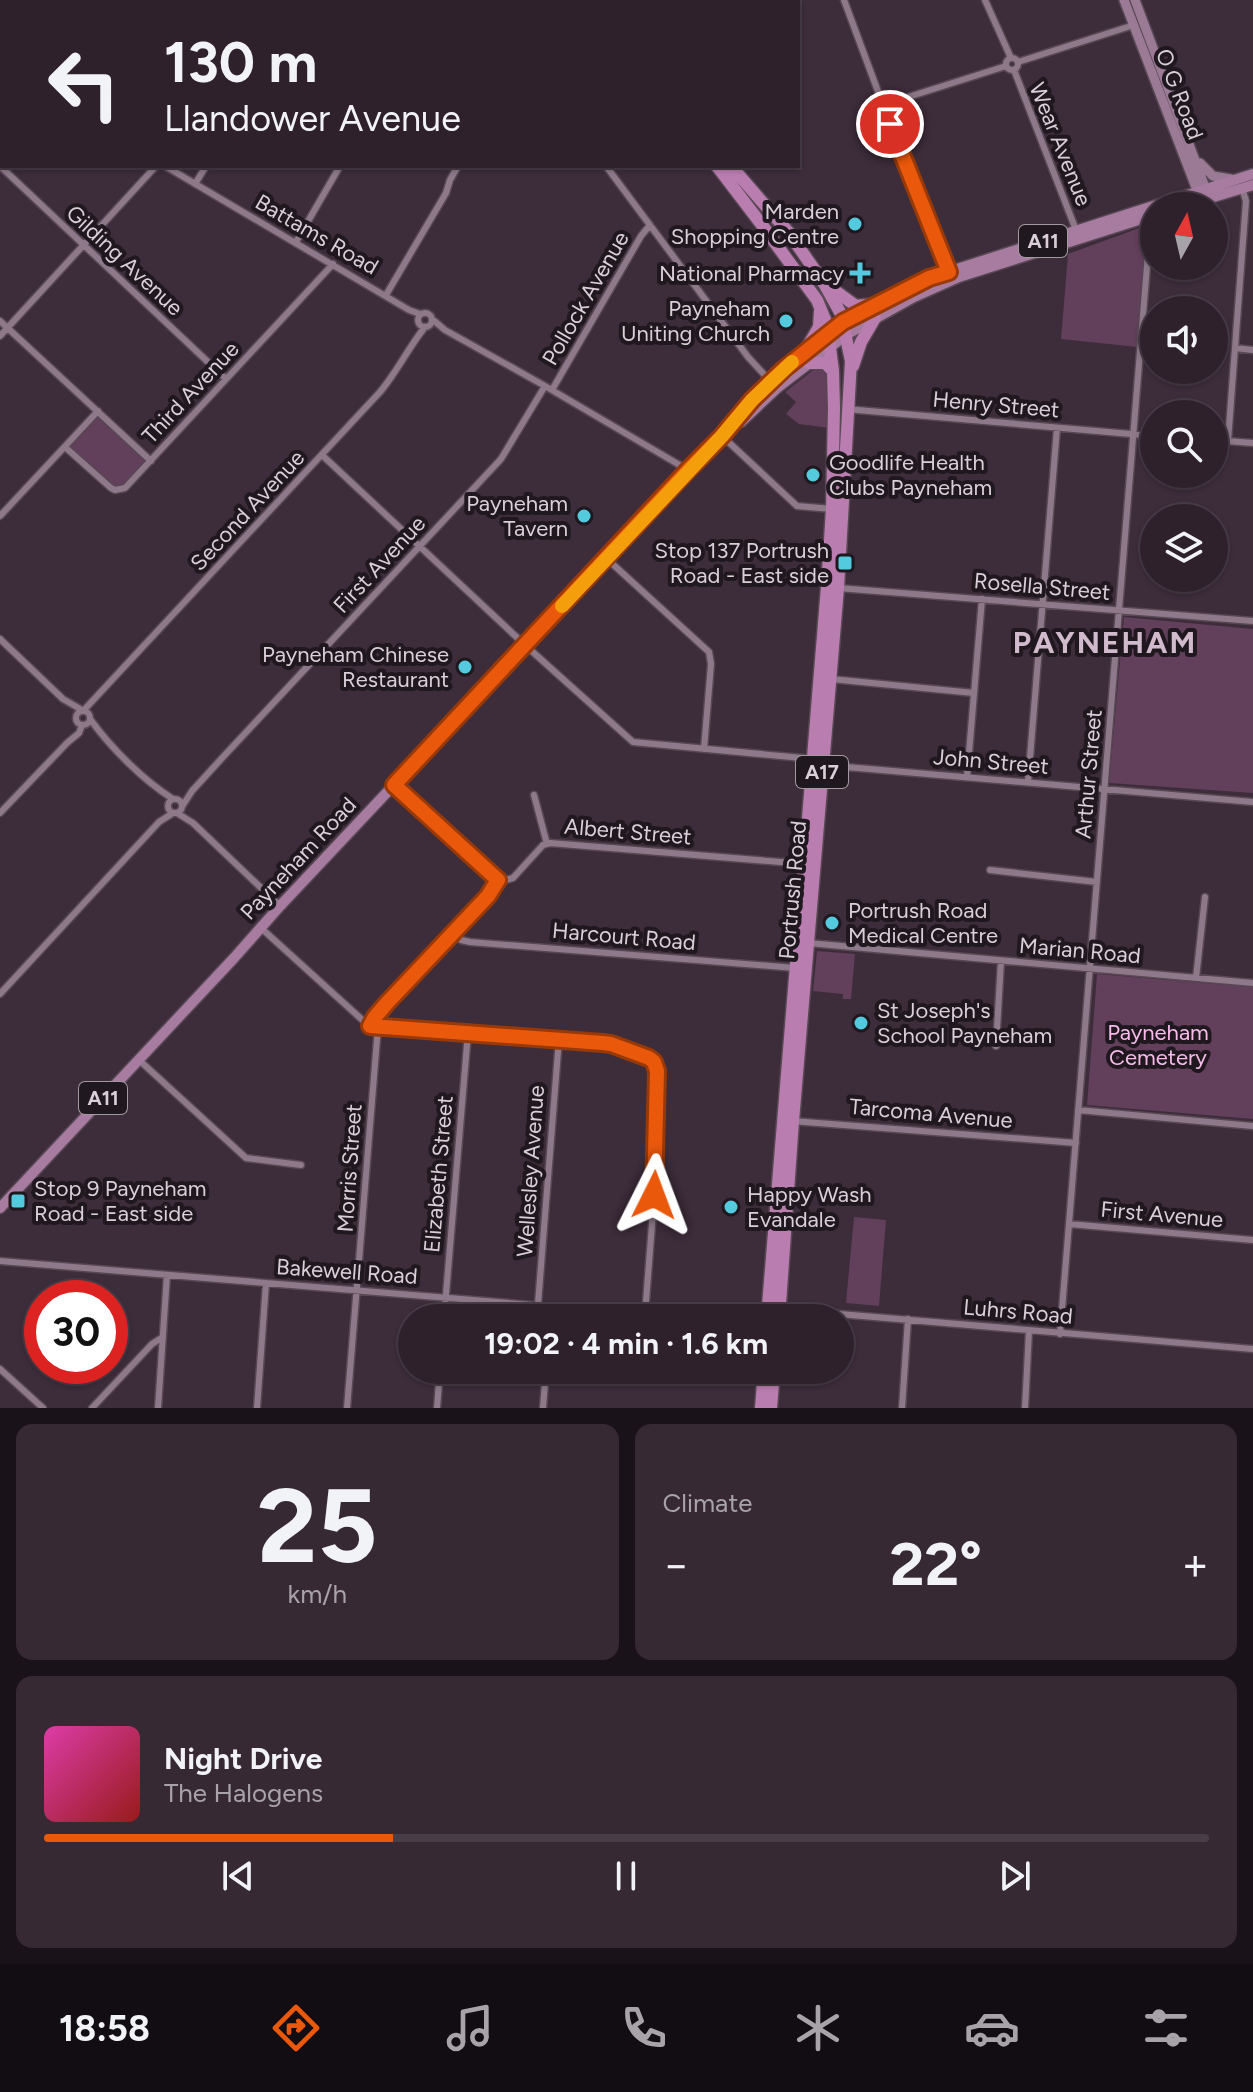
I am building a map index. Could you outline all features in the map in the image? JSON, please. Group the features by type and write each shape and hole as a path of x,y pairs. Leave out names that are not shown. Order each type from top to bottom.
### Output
{"highway":[{"name":"A17","path":"722,168 820,307 827,324 830,347"},
{"name":"A17","path":"723,168 789,233 837,304 843,322"},
{"path":"819,276 853,304 875,311 851,371"},
{"path":"820,307 819,327 806,357 825,363 833,371"},
{"name":"Portrush Road","path":"773,1304 769,1287 808,943 810,864 851,371 843,322"},
{"name":"Portrush Road","path":"830,347 834,408 833,587"},
{"name":"Portrush Road","path":"776,1304 795,968 810,864"},
{"path":"761,1408 763,1384"},
{"path":"771,1408 773,1384"}],"main road":[{"name":"O G Road","path":"1124,0 1139,23 1195,157 1203,192"},
{"name":"O G Road","path":"1135,0 1139,23 1203,192"},
{"path":"1195,157 1213,176 1244,184"},
{"name":"Payneham Road","path":"1215,192 1244,184 1253,174"},
{"name":"Payneham Road","path":"0,1208 771,382 806,357 830,347 875,311 929,278 1140,212"},
{"name":"Payneham Road","path":"724,434 741,422 828,333 843,322 959,277 1140,220"}],"street":[{"path":"844,0 915,191 949,272"},
{"path":"883,105 1017,67 985,0"},
{"path":"1014,60 1139,23"},
{"name":"Wear Avenue","path":"1010,68 1076,230"},
{"name":"Gilding Avenue","path":"2,168 226,379"},
{"path":"0,336 154,168"},
{"name":"Battams Road","path":"168,168 386,295 422,322"},
{"path":"195,184 205,168"},
{"path":"296,242 339,168"},
{"path":"386,295 446,193 457,168"},
{"path":"607,168 748,357 771,382"},
{"path":"1244,184 1246,201 1228,441 1253,443"},
{"name":"Pollock Avenue","path":"552,390 650,225"},
{"path":"1242,257 1253,257"},
{"name":"Third Avenue","path":"65,447 115,490 125,488 333,264"},
{"name":"Arthur Street","path":"1060,1334 1146,280"},
{"path":"445,330 429,314 422,322 445,330 688,470"},
{"name":"Second Avenue","path":"86,713 395,375 422,322 431,324 432,319"},
{"path":"0,321 151,461"},
{"path":"1235,348 1253,350"},
{"name":"First Avenue","path":"0,994 505,455 545,386"},
{"name":"Henry Street","path":"834,408 1140,435"},
{"path":"0,516 98,411"},
{"path":"1028,782 1057,428"},
{"path":"724,434 797,506 832,509"},
{"name":"John Street","path":"322,455 633,742 967,777 1253,802"},
{"path":"606,558 709,652 712,660 704,749"},
{"name":"Rosella Street","path":"833,587 1253,621"},
{"path":"967,777 982,599"},
{"path":"0,639 63,699 79,722 102,736"},
{"path":"824,679 974,693"},
{"path":"63,699 86,713 102,736 280,906"},
{"path":"79,722 87,724 86,713"},
{"path":"0,813 67,743 86,713"},
{"path":"374,1026 375,1017 488,896 498,880 394,785"},
{"path":"534,795 547,844"},
{"name":"Albert Street","path":"498,880 513,878 547,844 810,864"},
{"path":"990,870 1097,882"},
{"path":"1196,978 1205,897"},
{"path":"261,928 364,1023 611,1044 649,1058 656,1066 656,1173 646,1304"},
{"name":"Harcourt Road","path":"454,933 461,940 470,942 795,968"},
{"name":"Marian Road","path":"808,943 1253,983"},
{"path":"996,1046 1001,961"},
{"name":"Morris Street","path":"347,1408 374,1026"},
{"name":"Elizabeth Street","path":"445,1304 468,1033"},
{"name":"Wellesley Avenue","path":"538,1304 559,1039"},
{"path":"139,1060 246,1158 301,1165"},
{"path":"1078,1110 1253,1126"},
{"name":"Tarcoma Avenue","path":"788,1120 1076,1143"},
{"name":"First Avenue","path":"1069,1224 1253,1240"},
{"name":"Bakewell Road","path":"0,1261 538,1304"},
{"path":"158,1408 167,1275"},
{"path":"257,1408 266,1283"},
{"name":"Luhrs Road","path":"854,1318 908,1319 1253,1349"},
{"path":"902,1408 908,1319"},
{"path":"1025,1408 1029,1331"},
{"path":"92,1408 152,1344 163,1337"},
{"path":"0,1369 43,1408"},
{"path":"437,1408 439,1384"},
{"path":"543,1408 545,1384"},
{"path":"100,1408 101,1399"}],"green space":[{"path":"1140,228 1142,280 1137,347 1061,339 1068,254"},
{"path":"817,367 829,372 829,428 799,424 786,414 796,402 785,392"},
{"path":"98,411 151,461 132,482 115,490 65,447"},
{"path":"1124,617 1253,629 1253,793 1109,783"},
{"path":"817,951 855,954 851,999 843,999 843,994 813,991"},
{"name":"Payneham Cemetery","path":"1097,974 1253,987 1253,1119 1087,1105"},
{"path":"854,1217 886,1220 879,1306 846,1303"}],"slow traffic":[{"path":"562,606 726,432 752,400 792,362"}],"place":[{"name":"Marden Shopping Centre","path":"855,224"},
{"name":"National Pharmacy","path":"860,273"},
{"name":"Payneham Uniting Church","path":"786,321"},
{"name":"Goodlife Health Clubs Payneham","path":"813,475"},
{"name":"Payneham Tavern","path":"584,516"},
{"name":"Stop 137 Portrush Road - East side","path":"845,563"},
{"name":"Payneham Chinese Restaurant","path":"465,667"},
{"name":"Portrush Road Medical Centre","path":"832,923"},
{"name":"St Joseph's School Payneham","path":"861,1023"},
{"name":"Stop 9 Payneham Road - East side","path":"18,1201"},
{"name":"Happy Wash Evandale","path":"731,1207"}],"district":[{"name":"PAYNEHAM","path":"1105,643"}],"route":[{"path":"654,1195 657,1071 649,1058 603,1043 370,1026 387,1003 488,896 498,880 394,785 784,369 849,318 929,278 949,272 890,124"}]}
